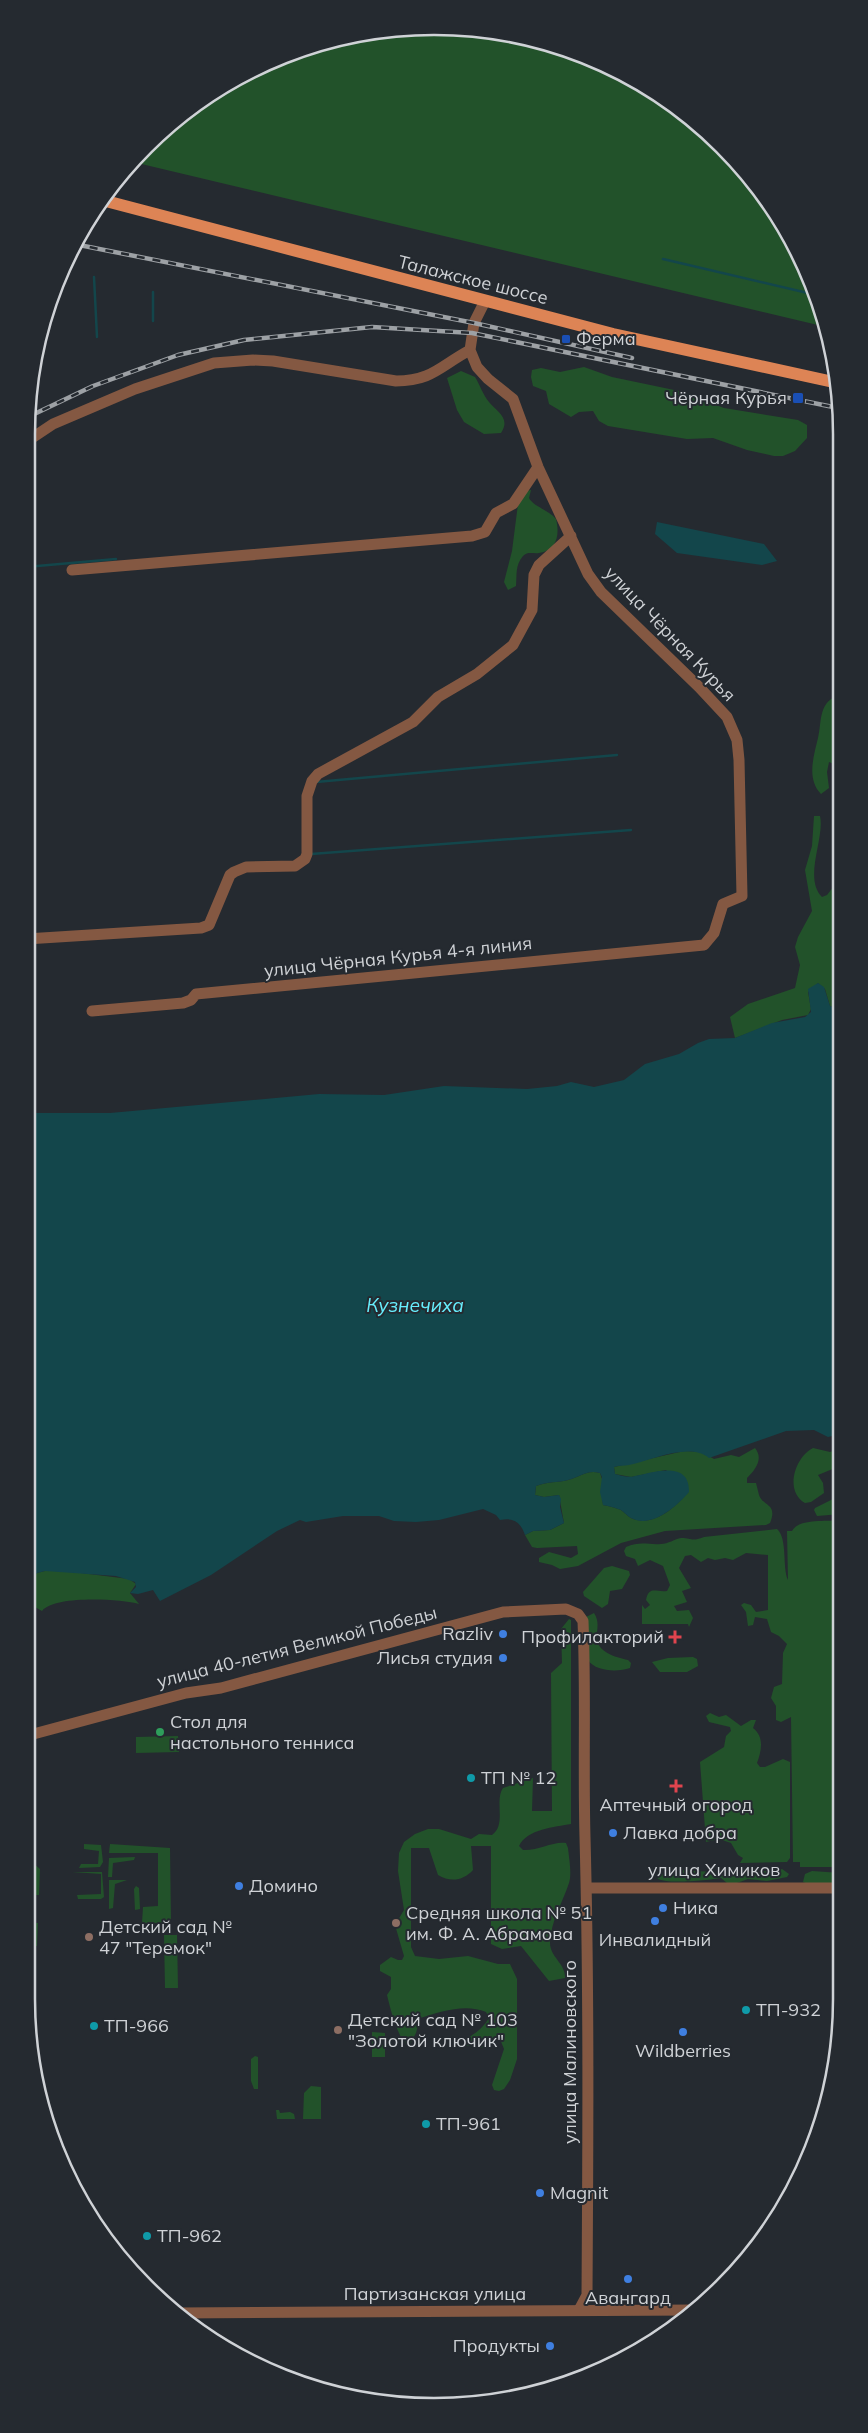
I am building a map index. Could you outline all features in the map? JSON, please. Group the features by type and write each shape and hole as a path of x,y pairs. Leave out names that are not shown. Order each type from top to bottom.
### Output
{"main road":[{"name":"Талажское шоссе","path":"109,202 613,334 830,381"}],"street":[{"path":"35,938 201,928 209,925 214,917 230,875 234,872 246,867 295,866 307,854 307,796 312,780 318,774 413,722 438,697 477,674 513,645 532,610 534,575 539,565 571,536 538,467 513,399 488,379 477,367 470,350 474,323 485,301"},
{"path":"35,436 53,424 136,389 214,363 253,360 273,361 396,381 414,381 428,377 451,360 470,350"},
{"path":"72,570 472,536 485,532 496,513 513,504 538,467"},
{"name":"улица Чёрная Курья","path":"571,536 588,574 601,592 699,686 727,717 737,740 742,820 742,896 723,904 709,940"},
{"name":"улица Чёрная Курья 4-я линия","path":"92,1011 183,1003 191,1000 196,994 704,945 709,940"},
{"name":"улица 40-летия Великой Победы","path":"35,1734 186,1693 221,1688 504,1612 566,1610 578,1614"},
{"name":"улица Малиновского","path":"578,1614 583,1621 586,1676 587,1888 587,2295 579,2310"},
{"name":"улица Химиков","path":"587,1888 833,1888"},
{"name":"Партизанская улица","path":"187,2313 684,2310"}],"green space":[{"path":"408,36 460,36 512,43 562,56 610,76 656,102 697,134 734,171 766,212 803,281 817,325 141,164 171,134 212,102 258,76 306,56 356,43"},
{"path":"584,367 612,377 679,391 724,408 798,420 807,425 807,438 795,451 783,456 774,456 747,450 713,438 687,439 608,426 599,421 593,411 579,412 571,417 549,404 546,391 533,386 532,370 541,368 560,372"},
{"path":"461,371 475,377 487,399 504,419 504,428 501,433 484,434 464,422 457,410 447,378"},
{"path":"531,490 529,498 531,501 556,519 558,531 556,541 550,549 539,553 527,554 520,559 516,586 508,590 504,582 512,551 518,504 526,491"},
{"path":"833,698 833,764 829,762 827,772 829,788 821,794 816,788 812,767 823,709"},
{"path":"833,806 833,848 832,809"},
{"path":"814,816 820,816 821,825 814,879 822,897 827,895 833,887 833,1007 830,1006 825,989 818,983 808,992 811,1009 808,1015 782,1020 735,1038 730,1017 748,1004 795,988 800,965 795,947 798,937 812,911 805,870 812,846"},
{"path":"755,1448 758,1452 759,1460 747,1478 747,1483 756,1483 761,1499 771,1509 772,1517 770,1523 766,1525 665,1531 621,1543 578,1566 560,1569 539,1562 539,1558 549,1552 571,1558 578,1554 577,1546 532,1547 525,1535 533,1531 550,1530 564,1523 559,1495 544,1497 535,1495 536,1486 568,1480 587,1473 600,1473 603,1482 601,1487 603,1505 620,1510 631,1518 648,1520 663,1514 677,1504 688,1492 666,1470 631,1477 615,1474 614,1467 684,1451 702,1452 714,1459 731,1455 739,1457"},
{"path":"813,1448 830,1452 833,1451 833,1469 818,1475 823,1483 824,1493 811,1502 805,1503 795,1491 794,1474 801,1459"},
{"path":"833,1499 833,1515 817,1516 815,1508"},
{"path":"833,1520 833,1867 800,1867 800,1862 793,1862 791,1717 781,1722 776,1720 776,1706 771,1698 774,1687 782,1684 783,1653 787,1644 779,1636 771,1632 767,1619 755,1617 753,1625 748,1626 746,1612 741,1605 744,1603 751,1605 756,1612 768,1610 768,1555 746,1553 733,1560 708,1558 701,1562 691,1555 685,1556 679,1568 691,1588 682,1591 687,1602 674,1606 677,1611 689,1610 693,1618 689,1627 688,1624 642,1624 642,1605 645,1609 650,1605 646,1600 647,1595 651,1591 667,1591 670,1585 663,1566 650,1560 638,1566 635,1559 626,1556 624,1551 626,1547 636,1544 664,1544 681,1538 694,1540 704,1537 777,1529 783,1539 785,1568 788,1580 787,1531 792,1531 801,1524"},
{"path":"612,1566 629,1571 630,1575 622,1589 610,1591 608,1604 602,1608 584,1596 583,1592 604,1568"},
{"path":"65,1571 129,1579 136,1584 130,1593 139,1604 103,1600 73,1600 60,1602 42,1611 35,1607 35,1575 37,1573"},
{"path":"594,1613 597,1622 598,1644 611,1655 628,1660 631,1663 630,1668 620,1670 602,1669 596,1667 588,1660 586,1617"},
{"path":"569,1619 571,1620 571,1824 535,1832 523,1840 519,1846 523,1850 529,1850 556,1843 566,1843 568,1848 570,1879 555,1919 550,1943 552,1952 565,1973 565,1978 549,1981 521,1946 502,1949 491,1944 491,1846 471,1846 473,1870 466,1876 452,1880 438,1875 429,1848 411,1848 411,1947 415,1956 439,1959 468,1956 498,1964 510,1964 517,1979 517,2059 510,2080 504,2089 499,2091 494,2090 492,2085 504,2049 500,2039 481,2048 464,2045 466,2039 487,2022 489,2018 486,2012 478,2009 461,2008 420,2018 416,2033 409,2046 401,2038 388,2000 387,1995 391,1989 391,1977 380,1971 380,1965 391,1957 402,1960 404,1956 395,1925 404,1910 398,1871 399,1853 404,1842 415,1834 428,1829 439,1829 471,1839 479,1834 492,1835 499,1825 500,1799 503,1788 533,1778 532,1811 552,1811 551,1673 562,1663 561,1629"},
{"path":"693,1657 697,1659 698,1666 687,1672 660,1672 652,1662 668,1658"},
{"path":"710,1713 719,1717 726,1715 741,1726 751,1720 756,1720 753,1728 761,1740 761,1749 757,1763 760,1767 765,1767 783,1759 790,1762 790,1858 787,1862 740,1863 743,1858 738,1855 731,1843 719,1839 706,1842 700,1762 724,1747 726,1736 731,1731 730,1727 709,1722 706,1716"},
{"path":"178,1736 179,1752 136,1753 136,1737"},
{"path":"84,1844 101,1845 103,1862 100,1867 79,1868 81,1864 98,1864 99,1851 84,1849"},
{"path":"110,1844 170,1848 171,1923 142,1923 143,1907 158,1906 158,1853 109,1853"},
{"path":"135,1857 134,1860 113,1863 112,1877 108,1877 109,1858"},
{"path":"35,1865 40,1869 39,1895 35,1895"},
{"path":"743,1869 756,1872 782,1869 789,1874 787,1877 767,1881 748,1879 737,1883 727,1883 721,1878 677,1882 657,1878 662,1874 676,1870 711,1872"},
{"path":"812,1871 833,1872 833,1884 808,1884 803,1882 805,1874"},
{"path":"72,1872 102,1872 104,1897 101,1899 78,1899 77,1895 101,1894 101,1874"},
{"path":"109,1880 127,1880 115,1884 113,1908 109,1909"},
{"path":"136,1886 139,1888 140,1909 135,1910 134,1889"},
{"path":"35,1923 38,1923 37,1946 35,1946"},
{"path":"164,1935 177,1935 178,1988 165,1988"},
{"path":"372,2032 385,2033 385,2057 372,2057"},
{"path":"255,2056 258,2057 258,2089 254,2089 251,2081 251,2059"},
{"path":"311,2086 321,2087 321,2119 303,2119 304,2093"},
{"path":"276,2110 279,2110 280,2113 290,2112 294,2114 295,2119 277,2119"}],"water":[{"path":"657,522 764,544 777,561 762,565 677,553 655,534"},
{"name":"Кузнечиха","path":"818,983 824,987 830,1006 833,1007 833,1436 828,1437 814,1430 786,1431 709,1458 692,1452 681,1452 614,1467 615,1474 628,1477 670,1470 684,1475 688,1482 689,1492 671,1509 647,1521 639,1521 620,1510 603,1505 600,1492 602,1477 600,1473 591,1472 568,1480 536,1486 535,1495 544,1497 559,1495 564,1523 550,1530 533,1531 525,1535 519,1524 513,1520 500,1520 496,1515 483,1509 439,1520 416,1522 394,1521 379,1516 343,1516 306,1522 300,1520 277,1531 211,1575 160,1601 153,1590 138,1594 130,1593 136,1587 135,1582 116,1576 45,1571 35,1575 35,1113 110,1113 319,1094 384,1095 444,1086 527,1089 557,1086 571,1082 594,1087 624,1080 645,1064 679,1054 709,1039 735,1038 772,1023 805,1017 811,1012 808,989"}],"waterway":[{"path":"663,259 807,293"},
{"path":"94,277 97,337"},
{"path":"153,292 153,321"},
{"path":"35,566 116,559"},
{"path":"316,782 617,755"},
{"path":"311,854 631,830"}],"railway":[{"path":"82,246 474,323 632,358"},
{"path":"36,413 93,386 178,355 244,340 372,327 472,333 832,407"}],"place":[{"name":"Ферма","path":"566,339"},
{"name":"Чёрная Курья","path":"798,398"},
{"name":"Razliv","path":"503,1634"},
{"name":"Профилакторий","path":"675,1637"},
{"name":"Лисья студия","path":"503,1658"},
{"name":"Стол для настольного тенниса","path":"160,1732"},
{"name":"ТП № 12","path":"471,1778"},
{"name":"Аптечный огород","path":"676,1786"},
{"name":"Лавка добра","path":"613,1833"},
{"name":"Домино","path":"239,1886"},
{"name":"Ника","path":"663,1908"},
{"name":"Инвалидный","path":"655,1921"},
{"name":"Средняя школа № 51 им. Ф. А. Абрамова","path":"396,1923"},
{"name":"Детский сад № 47 \"Теремок\"","path":"89,1937"},
{"name":"ТП-932","path":"746,2010"},
{"name":"ТП-966","path":"94,2026"},
{"name":"Детский сад № 103 \"Золотой ключик\"","path":"338,2030"},
{"name":"Wildberries","path":"683,2032"},
{"name":"ТП-961","path":"426,2124"},
{"name":"Magnit","path":"540,2193"},
{"name":"ТП-962","path":"147,2236"},
{"name":"Авангард","path":"628,2279"},
{"name":"Продукты","path":"550,2346"}]}
